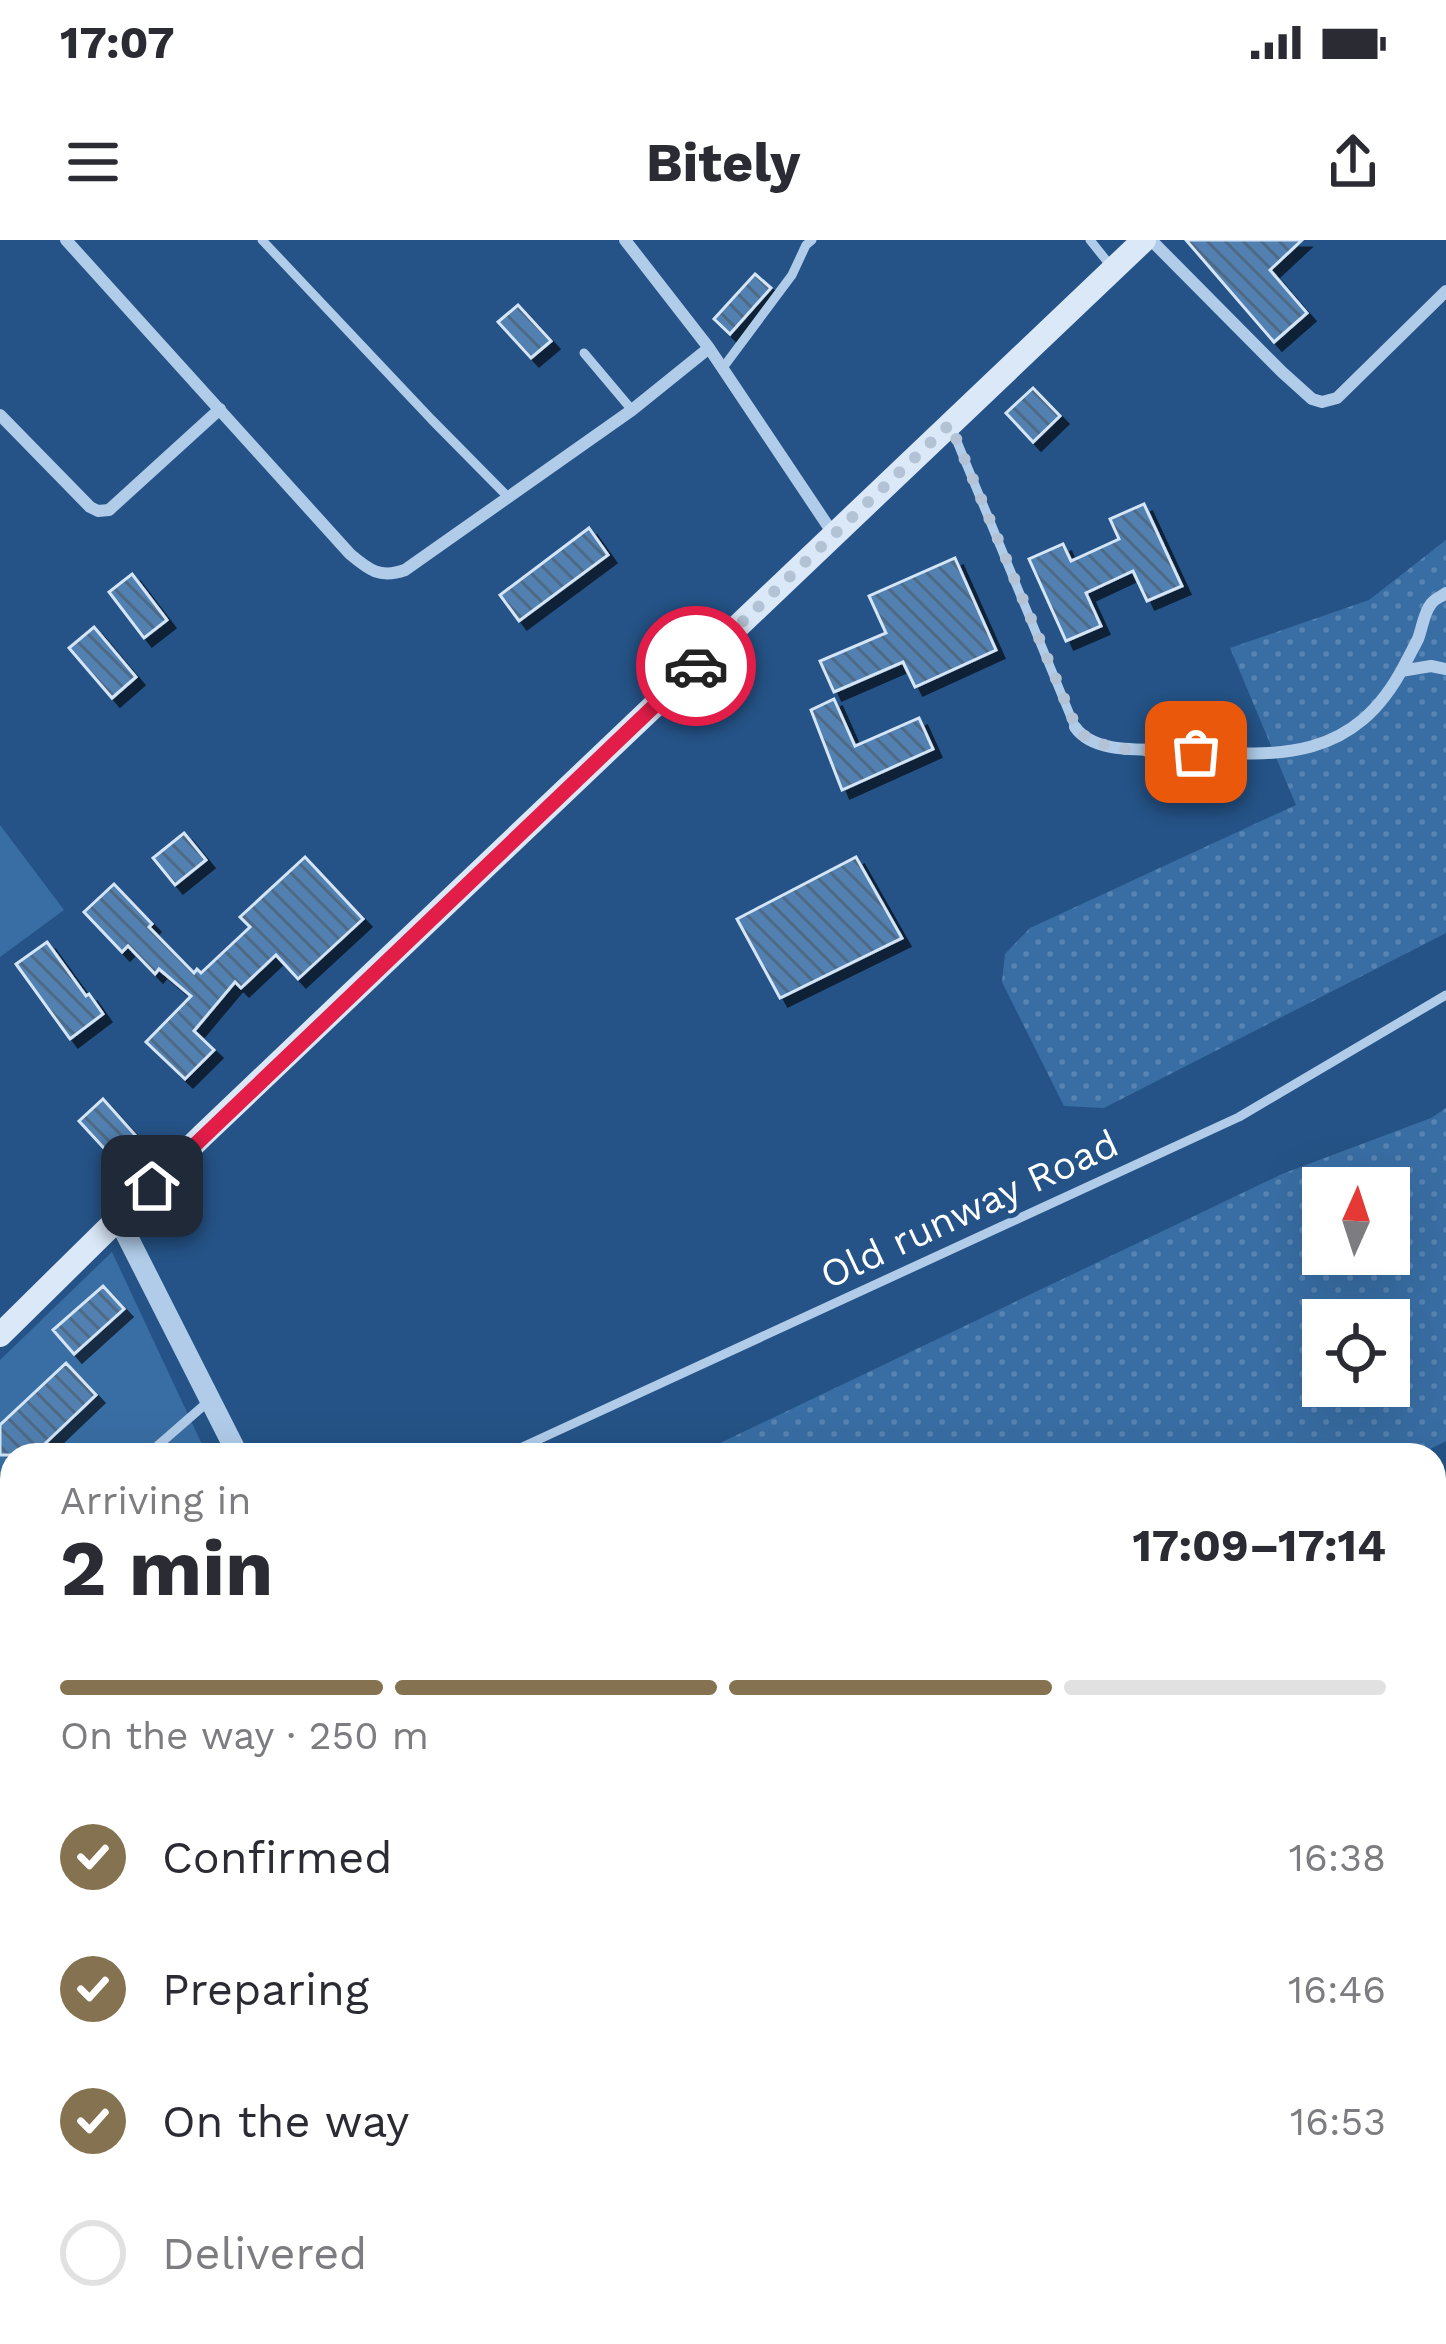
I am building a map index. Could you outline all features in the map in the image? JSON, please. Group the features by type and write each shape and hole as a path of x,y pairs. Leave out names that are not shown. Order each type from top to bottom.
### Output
{"main road":[{"path":"0,1335 202,1135 1148,240"}],"street":[{"path":"66,240 350,554 369,571 382,575 405,570 509,498 709,348"},
{"path":"625,240 709,348 834,535"},
{"path":"1148,240 1282,372 1322,402 1336,398 1446,291"},
{"path":"0,415 98,511 109,510 220,410"},
{"path":"1076,727 1083,739 1109,747 1240,754 1312,749 1346,734 1378,706 1401,671 1431,604 1446,593"},
{"path":"1401,671 1432,666 1446,669"},
{"path":"118,1220 232,1443"}],"lane":[{"path":"262,240 509,498"},
{"path":"722,369 812,240"},
{"path":"1090,240 1113,269"},
{"path":"584,353 632,410"},
{"path":"950,424 1076,727"},
{"name":"Old runway Road","path":"532,1443 1239,1117 1446,995"},
{"path":"161,1443 210,1400"}],"shaded area":[{"path":"1446,540 1446,933 1104,1108 1064,1106 1002,982 1005,954 1030,928 1296,805 1230,648 1369,600"},
{"path":"0,825 64,910 0,957"},
{"path":"1446,1108 1446,1441 1442,1443 720,1443 1282,1174 1431,1118"},
{"path":"112,1252 201,1443 0,1443 0,1360"}],"building":[{"path":"1186,240 1302,240 1270,270 1307,313 1274,342"},
{"path":"755,274 771,288 730,334 714,319"},
{"path":"518,305 551,341 531,358 498,322"},
{"path":"1033,388 1060,416 1033,442 1006,413"},
{"path":"1144,504 1182,586 1147,601 1133,571 1086,593 1101,626 1066,641 1029,559 1063,544 1071,561 1119,539 1110,519"},
{"path":"589,528 608,555 519,621 500,595"},
{"path":"955,558 996,650 915,687 903,662 834,692 820,661 886,633 869,596"},
{"path":"132,574 167,620 144,638 109,592"},
{"path":"94,627 136,677 112,698 69,648"},
{"path":"834,699 855,746 919,718 933,749 842,790 811,710"},
{"path":"184,833 206,860 175,885 153,858"},
{"path":"305,857 363,919 298,979 276,955 241,988 235,982 194,1031 214,1050 185,1079 146,1042 191,996 159,969 155,974 128,946 122,952 84,912 114,884 152,924 149,927 194,973 197,969 201,973 250,927 240,917"},
{"path":"856,857 902,938 780,998 737,919"},
{"path":"47,942 103,1014 70,1039 16,964"},
{"path":"103,1099 136,1136 112,1157 79,1121"},
{"path":"103,1286 124,1309 74,1354 53,1330"},
{"path":"66,1363 96,1395 46,1443 0,1443 0,1425"}],"way so far":[{"path":"696,666 950,424 1083,739 1109,747 1196,752"}],"route":[{"path":"152,1186 696,666"}]}
